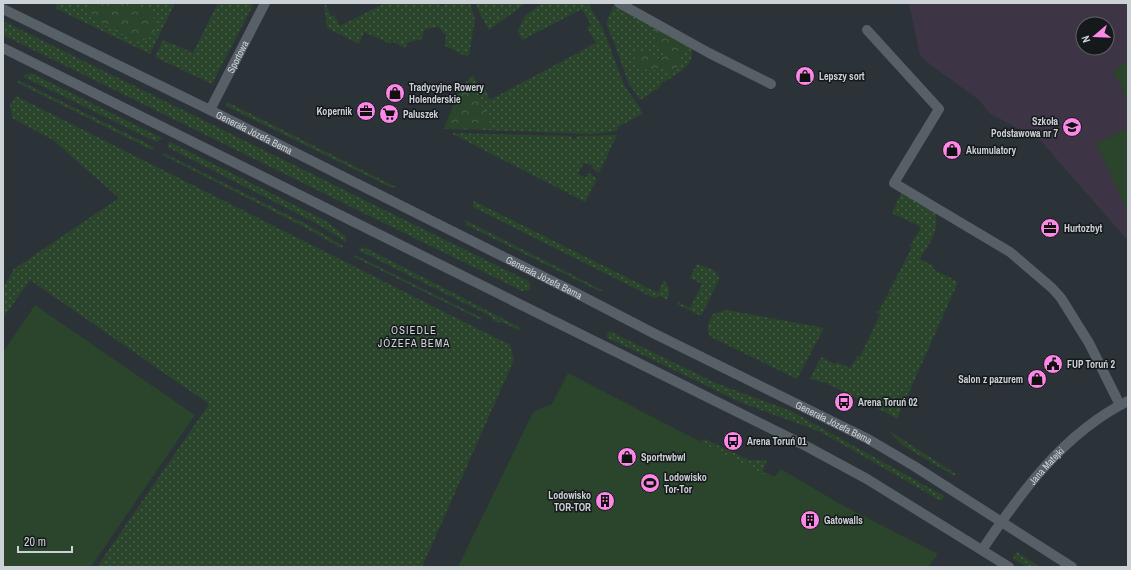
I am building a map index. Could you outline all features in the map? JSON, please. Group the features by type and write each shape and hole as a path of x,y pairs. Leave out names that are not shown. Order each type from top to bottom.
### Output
{"main road":[{"name":"Sportowa","path":"210,110 266,3"},
{"path":"619,3 709,53 771,84"},
{"name":"Generała Józefa Bema","path":"3,9 210,110 655,334 868,439 914,466 1072,567"},
{"path":"867,30 939,109 894,183 1005,249 1052,288 1062,298 1124,403"},
{"path":"3,48 806,446 867,479 1009,567"},
{"name":"Jana Matejki","path":"982,550 1012,506 1043,468 1088,425 1124,403"}],"shaded area":[{"name":"Szkoła Podstawowa nr 7","path":"909,3 1128,3 1128,241 1041,141 989,113 979,100 920,56"}],"green space":[{"path":"58,3 90,3 89,11 138,5 129,3 175,3 150,54 55,8"},
{"path":"129,3 149,10 157,23 153,36 138,42 104,25 89,11 91,4"},
{"path":"218,3 254,3 212,84 155,57 163,40 193,53"},
{"path":"324,3 331,16 334,15 340,26 385,3 437,3 442,6 445,3 470,3 475,20 469,55 466,56 445,46 446,35 438,27 425,29 421,40 408,42 405,48 392,41 391,44 364,32 359,44 327,28"},
{"path":"476,3 526,3 489,30 479,12"},
{"path":"542,3 588,3 603,29 624,85 640,108 642,114 618,127 617,131 593,134 485,130 490,123 471,93 459,90 473,75 480,89 484,87 490,100 596,43 587,28 591,25 582,9 522,40 518,31 525,16"},
{"path":"613,6 655,27 657,42 664,50 664,56 641,69 678,56 688,43 691,50 692,57 685,68 661,84 659,88 640,100 628,82 606,24"},
{"path":"3,21 528,281 530,284 530,289 527,291 522,291 3,35"},
{"path":"655,27 688,43 678,56 681,63 675,69 667,72 660,67 655,70 641,69 634,60 637,52 650,51 659,60 664,56 662,48 655,36"},
{"path":"1128,62 1128,102 1113,70"},
{"path":"31,73 162,138 156,142 22,76"},
{"path":"18,80 154,147 152,150 18,83"},
{"path":"459,90 471,93 485,110 490,123 485,130 444,129"},
{"path":"16,96 510,345 514,360 422,567 97,567 209,404 30,280 3,318 3,287 14,269 119,198 53,140 12,118 10,105"},
{"path":"227,102 396,187 392,188 226,106"},
{"path":"1128,128 1128,212 1096,143"},
{"path":"451,133 572,136 572,139 576,139 577,136 617,135 599,173 592,168 593,166 584,163 578,173 585,178 589,173 597,179 585,202"},
{"path":"170,142 326,221 346,237 346,242 314,222 167,147"},
{"path":"164,153 306,224 343,246 341,248 304,227 163,155"},
{"path":"902,191 935,213 935,231 920,259 934,266 933,269 958,282 897,419 826,383 810,379 821,357 835,364 837,362 850,368 857,356 860,356 880,315 876,313 879,311 912,247 910,246 921,227 892,213"},
{"path":"474,201 658,293 664,280 669,289 667,300 661,296 654,298 473,207"},
{"path":"465,220 602,290 601,292 466,225"},
{"path":"364,247 519,327 520,331 504,323 494,321 490,316 358,250"},
{"path":"355,255 482,318 481,320 354,257"},
{"path":"697,264 714,271 719,279 701,316 677,304 678,302 690,308 702,284 690,278"},
{"path":"35,305 195,415 91,567 3,567 3,352"},
{"path":"727,310 824,328 797,379 711,337 708,328 713,314"},
{"path":"609,331 718,384 791,411 944,496 941,501 821,432 742,403 606,337"},
{"path":"568,373 772,479 781,469 840,504 938,554 928,567 458,567 533,412 552,404"},
{"path":"888,430 956,474 954,476 902,445"},
{"path":"705,439 749,460 767,460 763,471 776,478 763,505 701,443 700,440"},
{"path":"1017,552 1040,567 1027,567 1013,558"}],"place":[{"name":"Lepszy sort","path":"805,76"},
{"name":"Tradycyjne Rowery Holenderskie","path":"395,93"},
{"name":"Kopernik","path":"366,111"},
{"name":"Paluszek","path":"389,114"},
{"name":"Szkoła Podstawowa nr 7","path":"1072,127"},
{"name":"Akumulatory","path":"952,150"},
{"name":"Hurtozbyt","path":"1050,228"},
{"name":"FUP Toruń 2","path":"1053,364"},
{"name":"Salon z pazurem","path":"1037,379"},
{"name":"Arena Toruń 02","path":"844,402"},
{"name":"Arena Toruń 01","path":"733,441"},
{"name":"Sportrwbwl","path":"627,457"},
{"name":"Lodowisko Tor-Tor","path":"650,483"},
{"name":"Lodowisko TOR-TOR","path":"605,501"},
{"name":"Gatowalls","path":"810,520"}],"district":[{"name":"OSIEDLE JÓZEFA BEMA","path":"414,336"}]}
